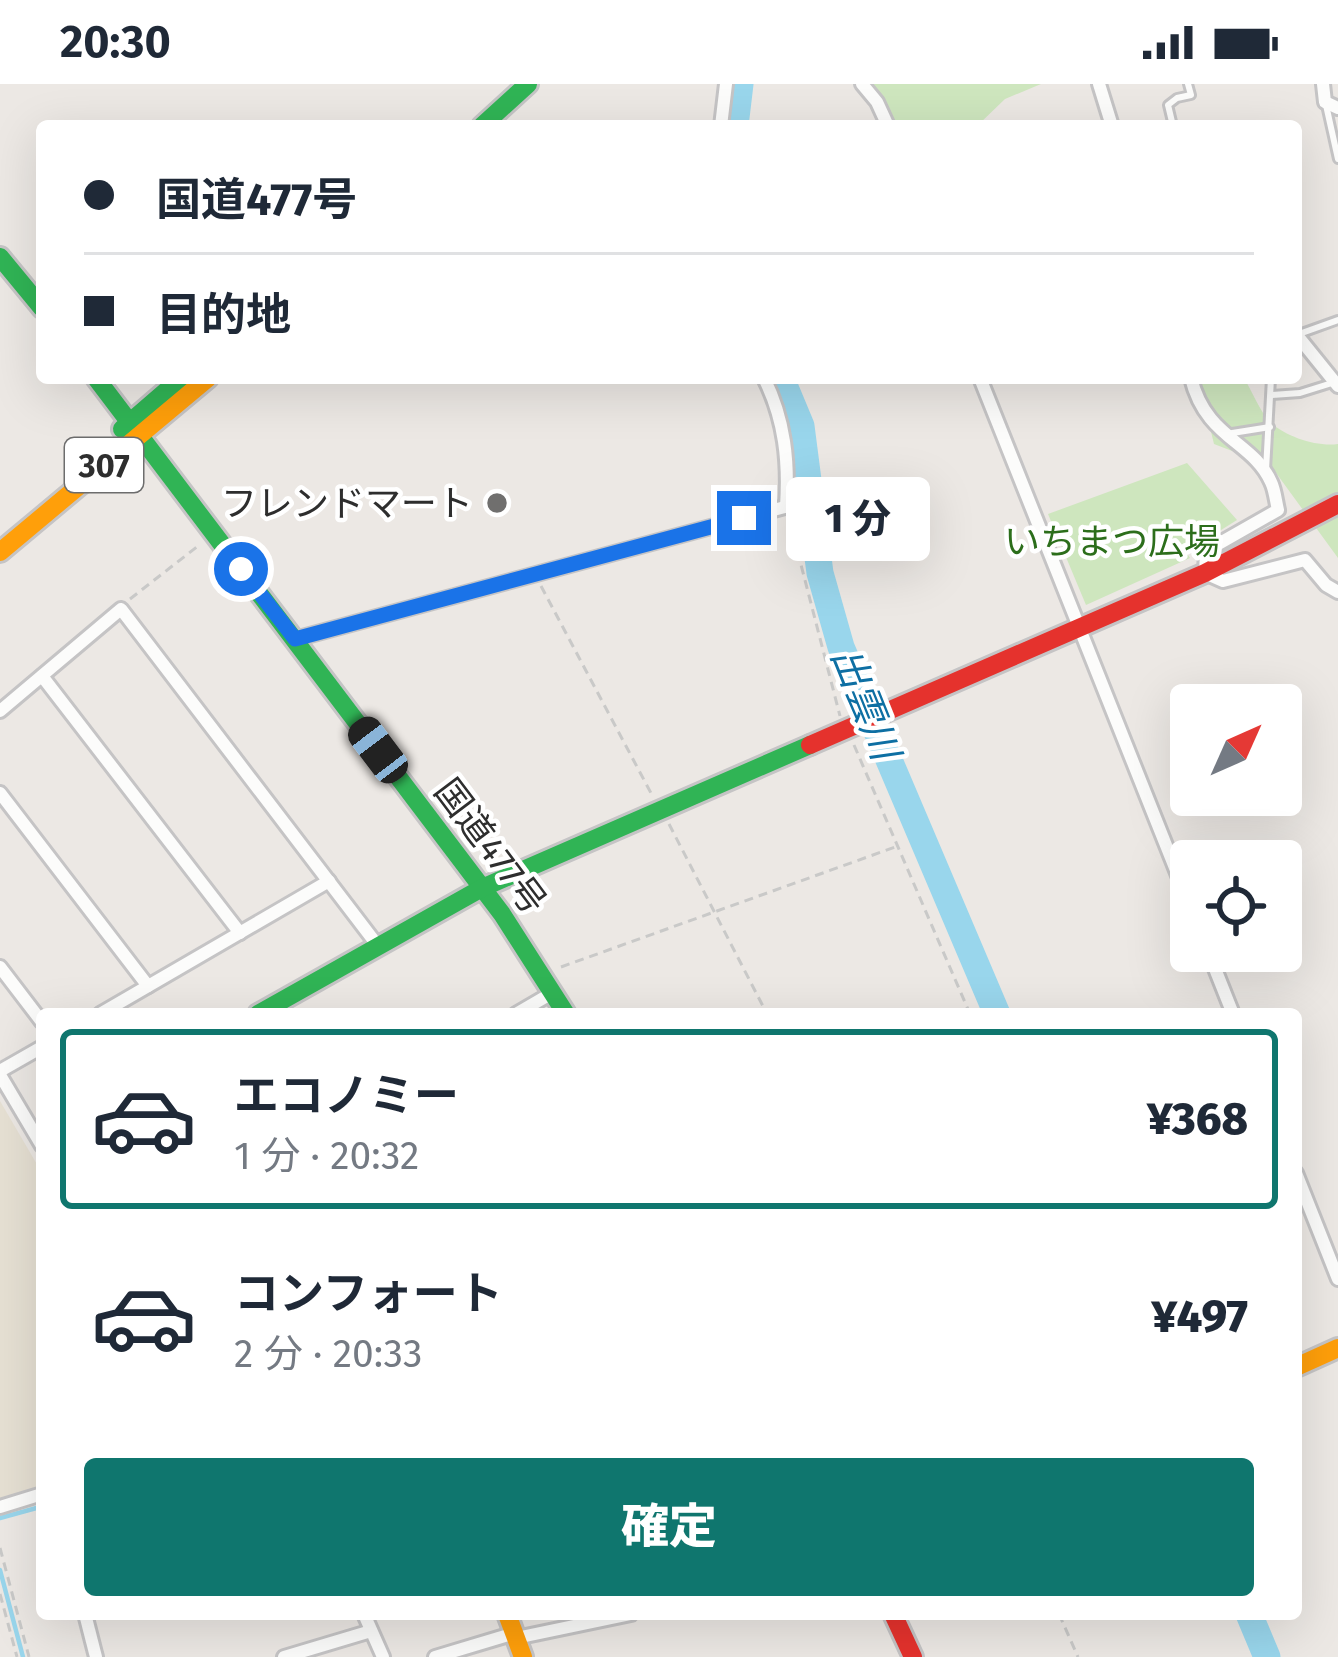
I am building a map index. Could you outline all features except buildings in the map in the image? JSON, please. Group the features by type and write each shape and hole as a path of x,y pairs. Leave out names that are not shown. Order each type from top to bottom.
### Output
{"main road":[{"path":"489,120 528,84"},
{"path":"508,120 543,84"},
{"path":"0,257 36,301"},
{"name":"国道477号","path":"101,384 482,888 562,1008"},
{"name":"307","path":"0,552 135,429 176,384"},
{"name":"307","path":"0,530 199,384"},
{"path":"270,1008 482,888 1205,573 1338,504"},
{"path":"1302,1363 1338,1348"},
{"path":"895,1620 913,1657"}],"street":[{"path":"723,120 726,84"},
{"path":"862,84 885,120"},
{"path":"1099,84 1110,120"},
{"path":"1323,84 1331,105"},
{"path":"1302,339 1335,384"},
{"path":"766,384 781,423 793,506"},
{"path":"982,384 1170,855"},
{"path":"1194,384 1212,425 1272,482 1278,510 1206,551 1205,573 1222,581 1305,560 1338,592"},
{"path":"295,639 832,494"},
{"path":"0,711 122,610 378,946"},
{"path":"42,676 239,933"},
{"path":"0,794 148,986"},
{"path":"110,1008 329,881"},
{"path":"0,967 36,1014"},
{"path":"1216,972 1231,1008"},
{"path":"526,1008 553,992"},
{"path":"36,1051 0,1073 36,1136"},
{"path":"1302,1188 1338,1279"},
{"path":"0,1507 36,1496"},
{"path":"87,1620 96,1657"},
{"path":"366,1620 383,1657"},
{"path":"435,1657 518,1643 608,1620"},
{"path":"284,1657 371,1631"}],"lane":[{"path":"1172,120 1168,105 1191,95 1188,84"},
{"path":"1331,105 1338,159"},
{"path":"1302,333 1338,320"},
{"path":"1265,474 1271,384"},
{"path":"1272,394 1335,384"},
{"path":"1222,434 1270,427"}],"path":[{"path":"793,506 845,727 967,1008"},
{"path":"122,610 214,534"},
{"path":"535,573 764,1008"},
{"path":"543,974 898,846"},
{"path":"0,1548 29,1657"},
{"path":"0,1594 17,1657"},
{"path":"1062,1620 1078,1657"}],"shaded area":[{"path":"0,1101 36,1163 36,1489 0,1500"}],"green space":[{"path":"869,84 1041,84 1005,99 983,120 891,120 883,96"},
{"path":"1199,384 1247,384 1263,413 1278,428 1312,442 1338,444 1338,558 1271,466 1214,444"},
{"name":"いちまつ広場","path":"1187,463 1237,520 1186,552 1190,558 1086,605 1048,514"}],"waterway":[{"name":"出雲川","path":"736,120 740,84"},
{"name":"出雲川","path":"784,384 801,426 820,573 841,647 994,1008"},
{"path":"0,1518 36,1508"},
{"path":"0,1570 23,1657"},
{"name":"出雲川","path":"1252,1620 1267,1657"}],"traffic: fast":[{"path":"489,120 528,84"},
{"path":"0,257 36,301"},
{"path":"101,384 502,914 562,1008"},
{"path":"122,429 174,384"},
{"path":"269,1008 482,888 810,745"}],"traffic: slow":[{"path":"0,552 201,384"},
{"path":"1302,1364 1338,1348"},
{"path":"509,1620 523,1657"}],"traffic: jam":[{"path":"810,745 1205,573 1338,504"},
{"path":"896,1620 913,1657"}],"place":[{"name":"フレンドマート","path":"497,503"}],"route":[{"path":"241,569 295,639 744,518"}]}
